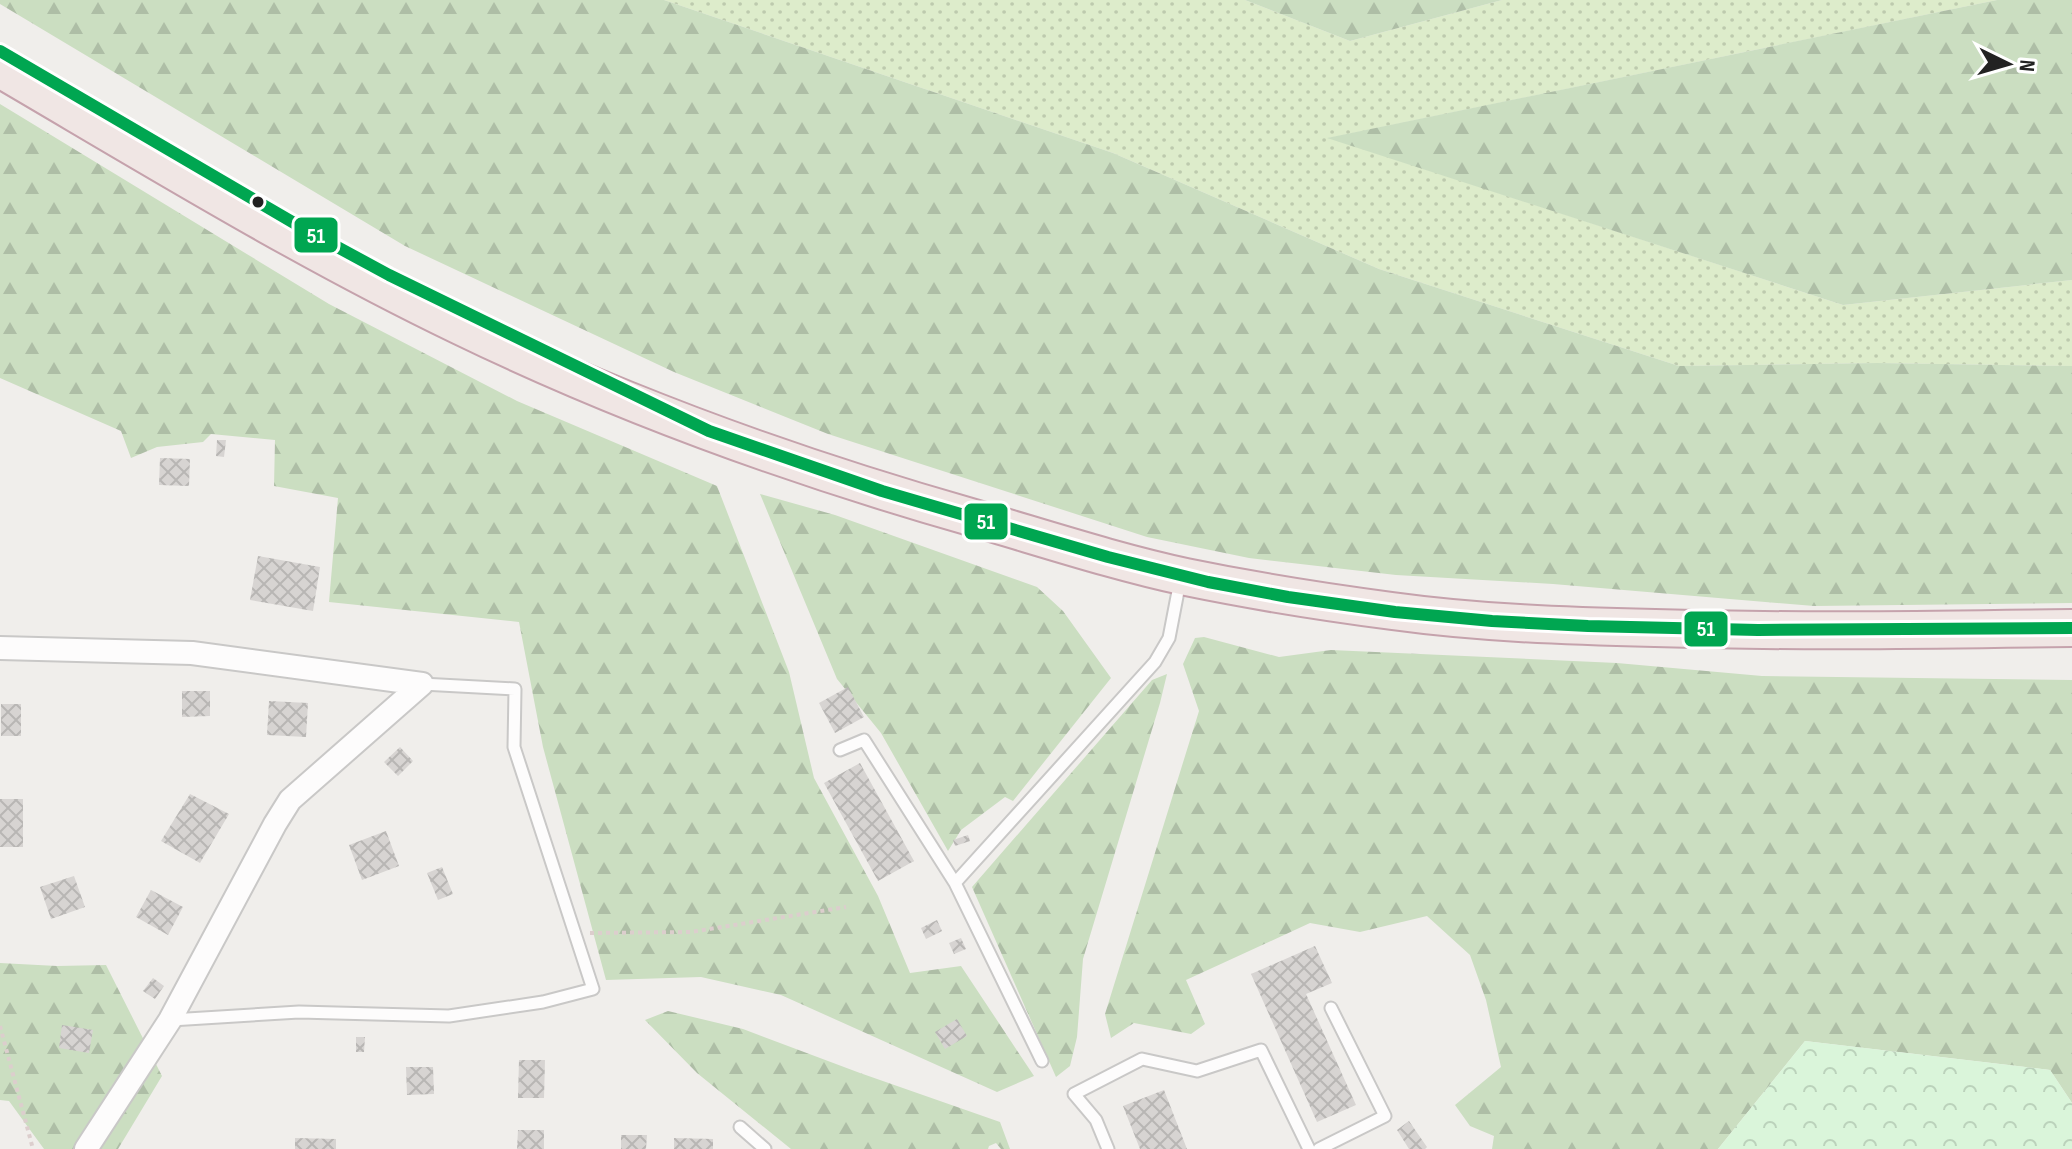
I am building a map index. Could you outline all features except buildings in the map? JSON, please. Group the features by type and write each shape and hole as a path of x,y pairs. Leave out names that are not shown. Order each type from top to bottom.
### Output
{"highway":[{"path":"0,51 306,230 389,275 709,431"},
{"path":"0,69 299,243 384,288 551,367 763,452 885,493 1181,576 1399,612 1560,626 1784,630 2072,628"}],"street":[{"path":"0,648 192,653 422,684"},
{"path":"86,1149 170,1020 290,800 422,684"}],"lane":[{"path":"955,883 1155,662 1169,638 1181,576"},
{"path":"170,1020 299,1012 449,1016 543,1002 593,989 514,747 515,689 422,684"},
{"path":"840,750 864,740 955,883 1042,1061"},
{"path":"1319,1149 1385,1116 1331,1008"},
{"path":"1108,1149 1096,1120 1074,1094 1142,1059 1197,1071 1261,1050 1309,1149"},
{"path":"740,1127 765,1149"}],"path":[{"path":"575,933 691,932 846,907"},
{"path":"0,1026 33,1149"}],"green space":[{"path":"0,0 664,0 1113,153 1379,269 1679,366 1877,363 2072,366 2072,603 1814,606 1553,584 1396,575 1249,558 1147,537 828,434 674,372 405,246 0,4"},
{"path":"664,0 1245,0 1350,41 1502,0 1997,0 1329,138 1843,305 2072,280 2072,366 1877,363 1679,366 1379,269 1113,153"},
{"path":"1245,0 1502,0 1350,41"},
{"path":"1997,0 2072,0 2072,280 1843,305 1327,138"},
{"path":"0,104 329,304 517,401 717,486 789,672 814,778 878,896 910,973 961,966 1034,1076 997,1092 781,995 701,977 606,980 543,747 519,622 329,602 338,498 274,486 275,440 211,434 203,442 157,447 131,458 121,431 0,378"},
{"path":"760,494 835,515 1037,587 1063,611 1111,678 1013,801 1005,797 961,830 948,851 881,733 837,679"},
{"path":"1204,637 1279,657 1331,650 1617,663 1762,676 2072,680 2072,1103 2050,1070 1805,1041 1718,1149 1492,1149 1494,1136 1470,1126 1455,1105 1501,1067 1486,1000 1470,955 1427,916 1360,932 1310,923 1186,980 1205,1024 1191,1034 1134,1023 1111,1038 1105,1014 1199,711 1183,664 1195,638"},
{"path":"1167,674 1083,959 1077,1037 1070,1066 1056,1077 972,887 1152,680"},
{"path":"0,963 106,965 162,1076 118,1149 44,1149 9,1101 0,1100"},
{"path":"668,1011 743,1029 1000,1122 1010,1149 1001,1149 996,1143 988,1149 791,1149 697,1073 645,1020"},
{"path":"1805,1041 2050,1070 2072,1103 2072,1149 1718,1149"}],"transit line":[{"name":"51","path":"0,51 306,230 389,275 709,431 882,491 1108,557 1208,582 1288,597 1492,621 1758,630 2072,628"}]}
